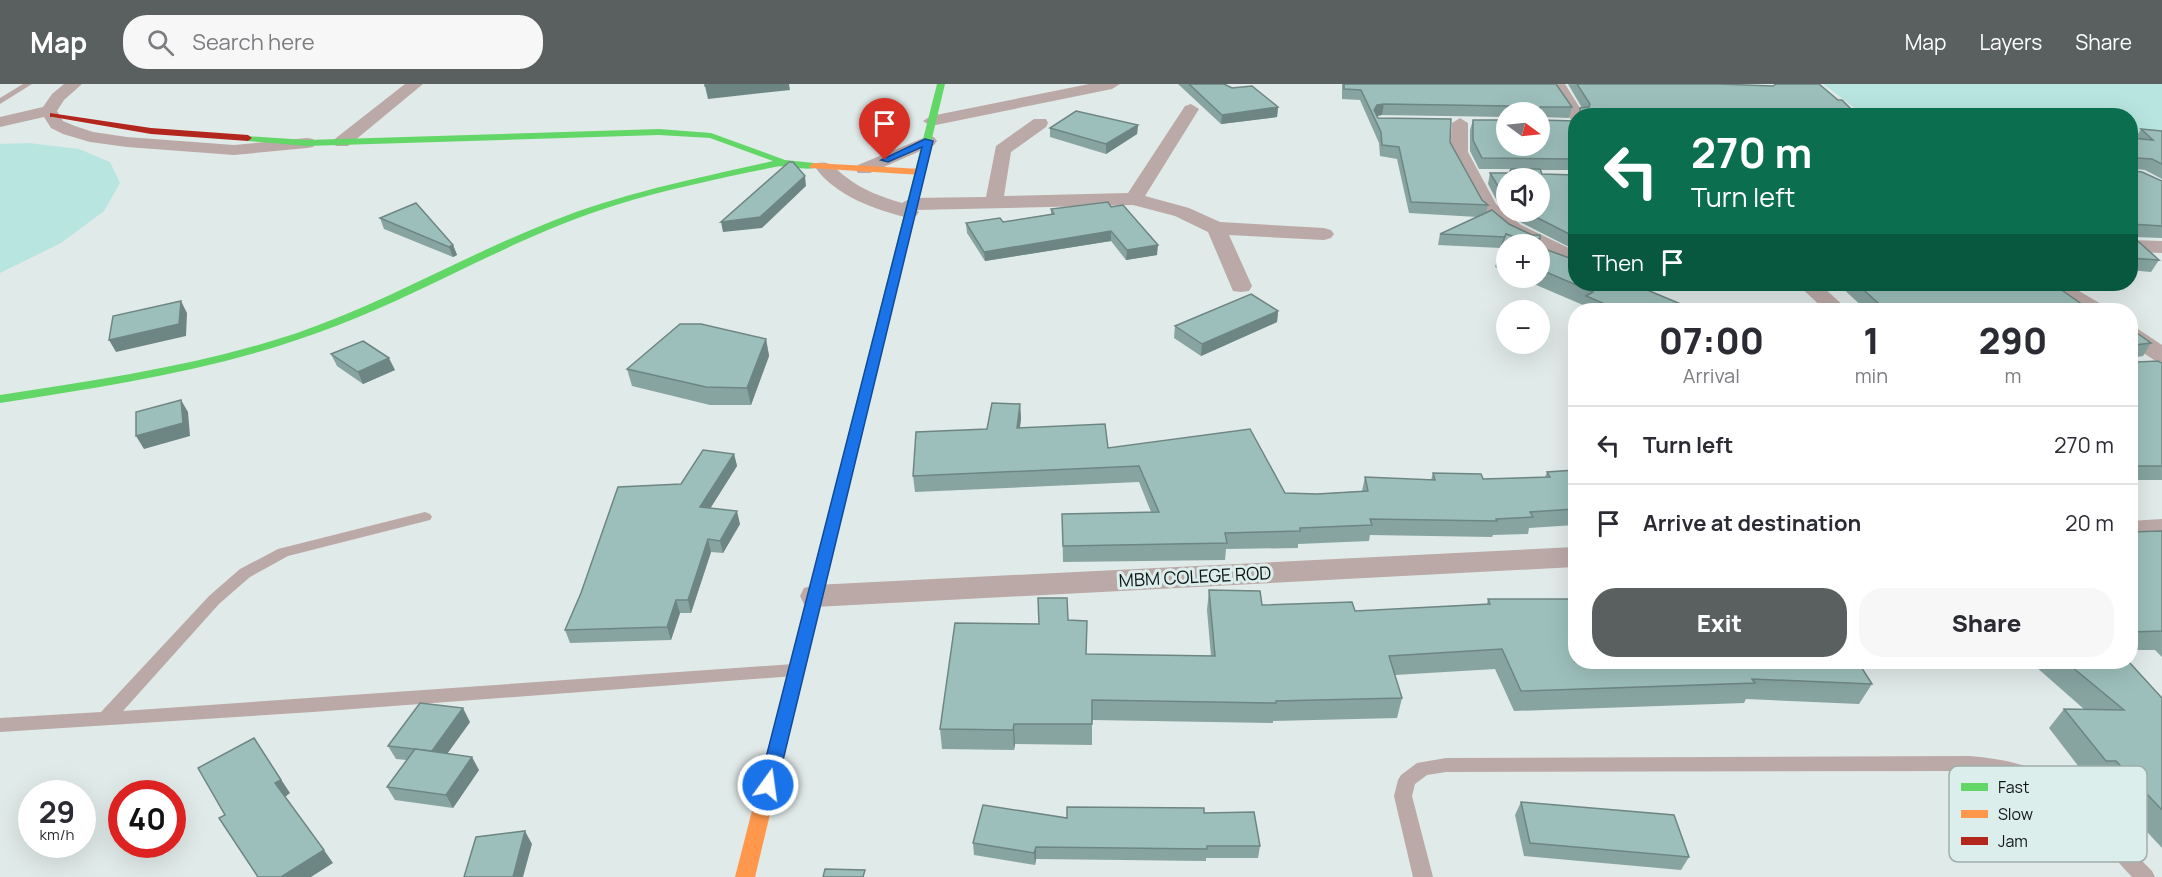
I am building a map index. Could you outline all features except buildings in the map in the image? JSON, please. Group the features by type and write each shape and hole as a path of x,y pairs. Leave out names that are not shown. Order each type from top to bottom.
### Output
{"street":[{"path":"51,113 58,97 74,84"},
{"path":"342,142 415,84"},
{"path":"745,877 941,84"},
{"path":"931,121 1112,84"},
{"path":"1557,84 1568,110"},
{"path":"1134,199 1191,109"},
{"path":"0,122 51,113"},
{"path":"51,113 57,124 90,137 234,150 307,143 670,132 711,136 783,162 824,167 921,172"},
{"path":"994,203 1002,150 1040,123"},
{"path":"1438,123 1466,123 1459,152 1488,207 1498,218 1514,229 1568,256"},
{"path":"864,169 928,141"},
{"path":"0,399 161,374 237,356 303,335 374,305 526,234 584,213 660,190 783,162"},
{"path":"824,167 833,178 848,188 910,208 1134,199 1182,212 1216,228 1324,234"},
{"path":"1473,176 1496,177"},
{"path":"1216,228 1241,286"},
{"path":"2138,246 2162,247"},
{"path":"1816,291 1830,303"},
{"path":"2064,291 2084,303"},
{"path":"2138,339 2162,355"},
{"path":"2138,530 2162,528"},
{"name":"MBM COLEGE ROD","path":"815,596 1568,557"}],"lane":[{"path":"0,102 28,84"},
{"path":"105,718 214,600 245,573 283,552 425,517"},
{"path":"0,725 796,669"},
{"path":"1423,877 1403,796 1407,780 1423,768 1446,765 1514,764 1970,762 2001,766"},
{"path":"2130,862 2145,877"}],"shaded area":[{"path":"1823,84 2162,84 2162,139 2138,138 2138,108 1855,108"},
{"path":"28,143 79,149 110,162 120,183 104,211 61,243 0,273 0,144"}],"traffic: fast":[{"path":"828,542 941,84"},
{"path":"248,138 307,143 659,132 711,136 783,162 814,166"},
{"path":"0,399 152,374 265,347 366,310 555,223 668,188 783,162"}],"traffic: slow":[{"path":"814,166 921,172"},
{"path":"745,877 828,542"}],"traffic: jam":[{"path":"53,115 151,131 248,138"}],"route":[{"path":"768,785 928,141 885,160"}]}
